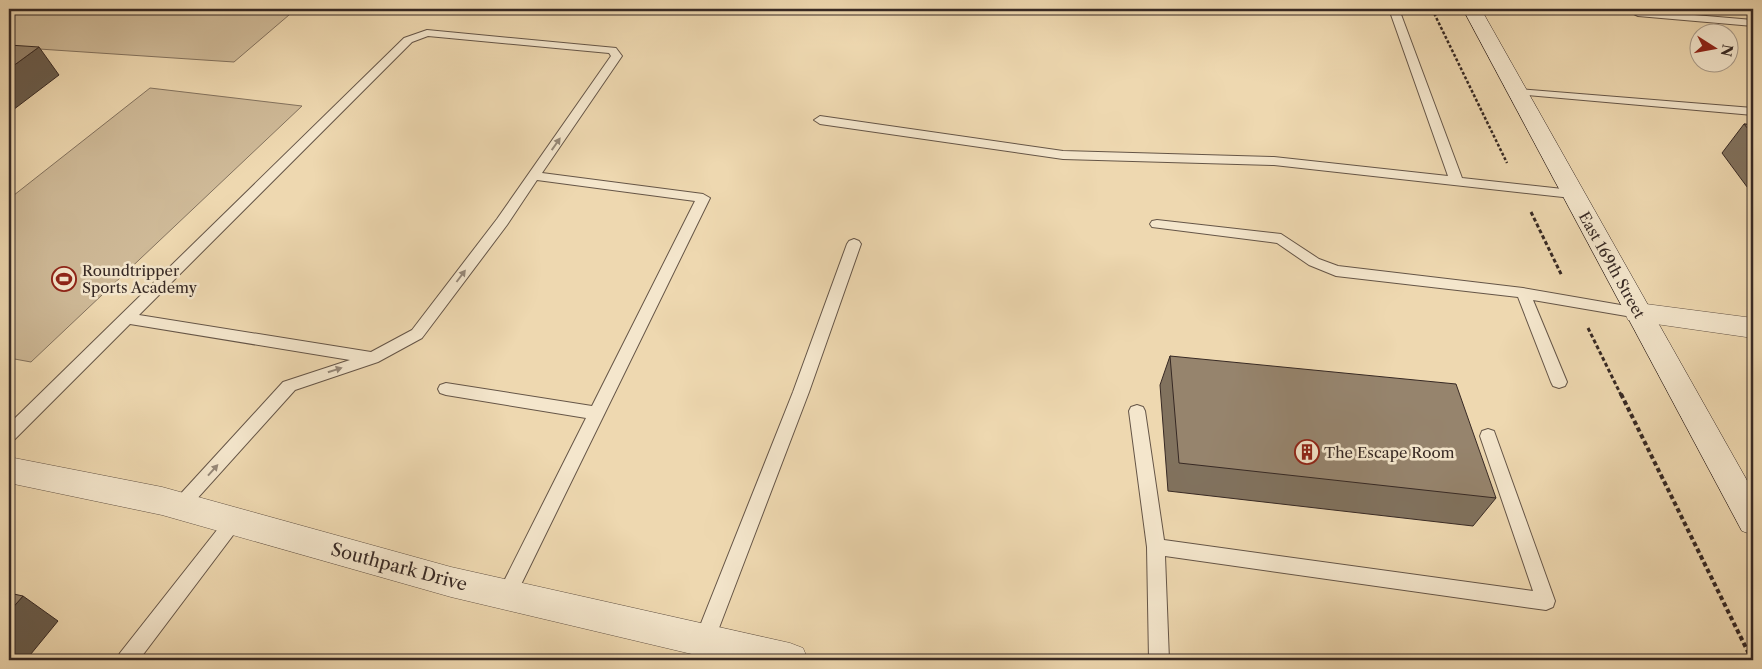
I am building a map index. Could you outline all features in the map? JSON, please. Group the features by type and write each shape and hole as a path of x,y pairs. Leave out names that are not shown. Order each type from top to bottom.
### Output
{"street":[{"name":"East 169th Street","path":"1472,9 1753,521"},
{"path":"1638,313 1753,328"},
{"name":"Southpark Drive","path":"9,470 180,506 451,582 784,660"}],"lane":[{"path":"1394,9 1456,180"},
{"path":"1629,9 1638,13 1753,23"},
{"path":"9,434 408,40 427,33 612,50 617,56 533,176 417,334 373,358 289,386 180,506"},
{"path":"1519,92 1753,112"},
{"path":"820,120 1063,156 1274,161 1572,194"},
{"path":"506,595 703,198 533,176"},
{"path":"1157,224 1281,239 1314,262 1336,271 1524,293 1638,313"},
{"path":"704,641 801,392 854,244"},
{"path":"1524,293 1559,382"},
{"path":"126,318 373,358"},
{"path":"446,389 596,413"},
{"path":"1137,411 1156,547 1160,660"},
{"path":"1156,547 1546,601 1488,436"},
{"path":"127,660 234,521"}],"path":[{"path":"1432,9 1752,660"}],"shaded area":[{"path":"296,9 234,62 9,47 9,10"},
{"name":"Roundtripper Sports Academy","path":"150,88 302,106 31,362 9,358 9,199"}],"building":[{"path":"9,45 39,47 9,69"},
{"path":"1744,124 1753,125 1753,135"},
{"name":"The Escape Room","path":"1170,356 1456,384 1496,498 1179,463"},
{"path":"9,593 23,596 9,612"}],"place":[{"name":"Roundtripper Sports Academy","path":"64,279"},
{"name":"The Escape Room","path":"1307,452"}]}
